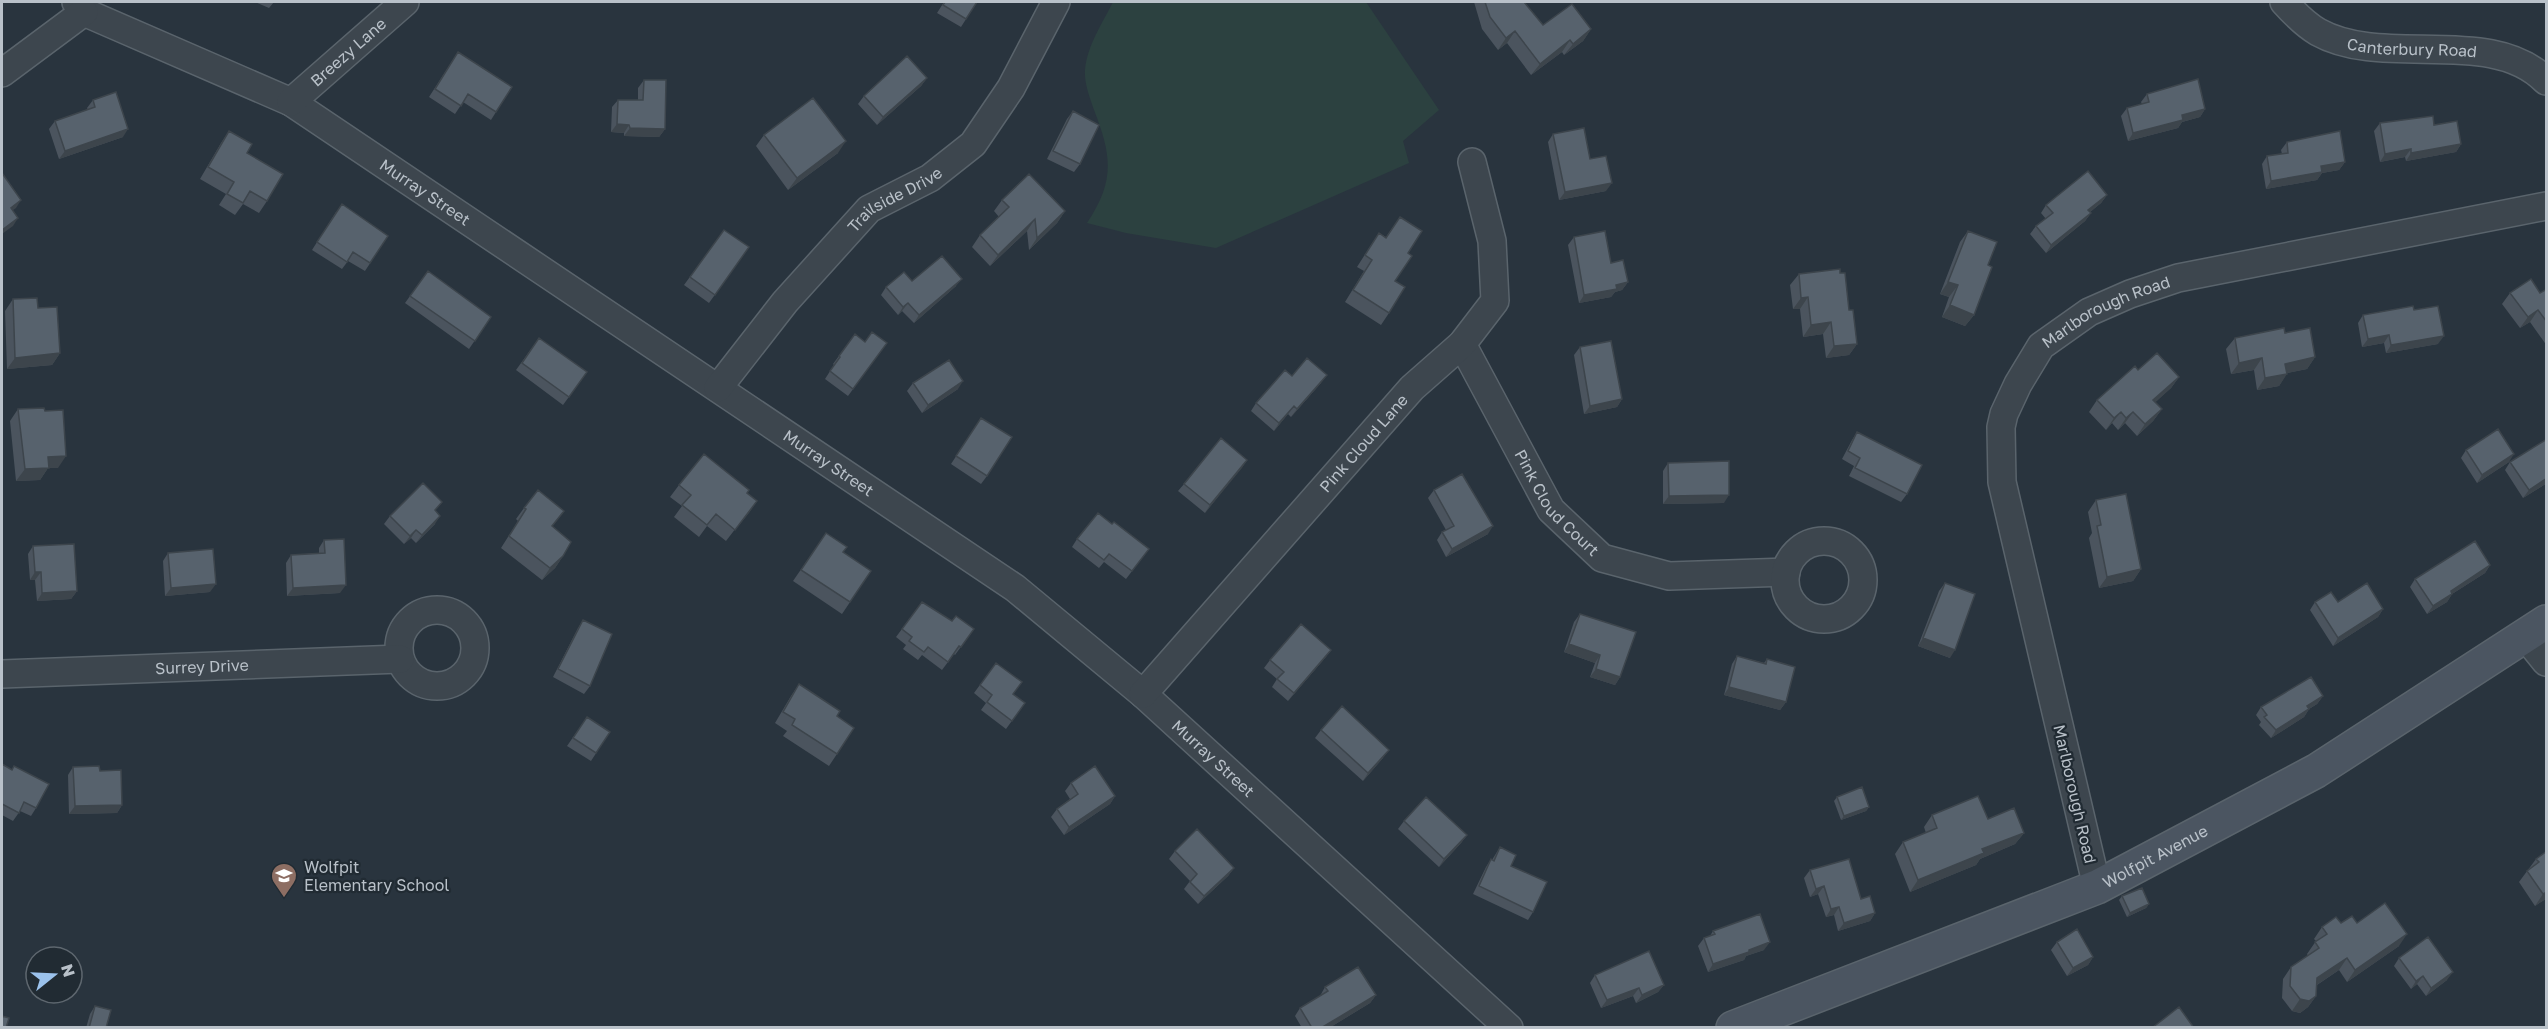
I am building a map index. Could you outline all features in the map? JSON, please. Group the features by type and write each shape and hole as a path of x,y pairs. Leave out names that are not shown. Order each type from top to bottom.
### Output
{"street":[{"name":"Breezy Lane","path":"291,102 405,2"},
{"name":"Trailside Drive","path":"717,388 784,302 870,209 930,178 973,144 1011,87 1056,2"},
{"name":"Canterbury Road","path":"2284,2 2318,32 2358,45 2396,49 2443,48 2510,58 2540,74 2547,81"},
{"name":"Murray Street","path":"80,7 291,102 1015,588 1143,694 1509,1028"},
{"path":"2,73 80,7"},
{"name":"Pink Cloud Lane","path":"1143,694 1412,388 1462,344 1495,301 1492,241 1473,162"},
{"name":"Marlborough Road","path":"2097,887 2002,482 2001,427 2004,414 2018,384 2041,346 2089,312 2130,294 2178,278 2547,206"},
{"name":"Pink Cloud Court","path":"1462,344 1551,510 1602,558 1669,576 1786,572"},
{"path":"2536,629 2547,662"},
{"name":"Wolfpit Avenue","path":"1733,1028 2097,887 2316,771 2536,629"},
{"name":"Surrey Drive","path":"2,674 400,659"}],"green space":[{"path":"1113,2 1366,2 1439,110 1403,141 1409,163 1216,248 1126,233 1087,223 1102,194 1108,168 1104,141 1085,80 1086,61 1092,43"}],"building":[{"path":"945,2 977,2 966,19 943,5"},
{"path":"1485,2 1524,2 1543,25 1572,4 1591,29 1573,44 1570,40 1540,64 1515,31 1506,38 1490,17"},
{"path":"458,52 512,87 496,112 468,94 461,106 435,89"},
{"path":"907,56 927,78 883,117 864,96"},
{"path":"2198,79 2205,109 2182,115 2183,120 2133,133 2127,108 2149,102 2147,94"},
{"path":"644,80 666,80 665,129 630,128 629,125 617,124 618,100 643,100"},
{"path":"116,92 128,129 65,151 55,121 95,107 93,100"},
{"path":"813,98 846,141 797,178 764,135"},
{"path":"1073,111 1099,125 1080,164 1053,151"},
{"path":"2433,116 2434,125 2457,121 2461,144 2411,153 2411,149 2385,154 2380,123"},
{"path":"1584,128 1590,159 1606,156 1612,183 1565,192 1553,134"},
{"path":"229,131 252,144 247,153 283,174 267,201 250,191 243,203 227,194 234,182 208,167"},
{"path":"2340,131 2345,162 2321,166 2322,172 2271,181 2267,156 2288,153 2287,142"},
{"path":"2088,171 2107,195 2088,210 2091,213 2051,245 2036,226 2053,213 2046,205"},
{"path":"2,173 21,200 11,208 18,218 2,230"},
{"path":"1029,174 1065,211 1037,238 1035,219 998,255 980,235 1009,207 1002,200"},
{"path":"342,204 388,236 370,263 353,252 347,262 317,242"},
{"path":"1400,217 1422,231 1408,253 1412,256 1395,281 1405,287 1389,313 1353,290 1372,260 1365,255 1379,233 1386,238"},
{"path":"724,230 749,247 715,295 690,277"},
{"path":"1605,231 1611,263 1623,260 1628,282 1616,285 1617,289 1584,295 1574,237"},
{"path":"1968,231 1997,242 1988,265 1992,267 1974,315 1950,305 1958,285 1948,282"},
{"path":"942,256 962,279 919,315 908,303 903,307 886,287 904,272 912,281"},
{"path":"1840,269 1840,273 1845,273 1849,310 1853,310 1857,344 1834,346 1831,322 1811,325 1808,297 1801,298 1799,274"},
{"path":"428,271 491,317 475,341 410,296"},
{"path":"2531,279 2540,293 2547,289 2547,322 2538,310 2528,317 2510,293"},
{"path":"37,298 38,308 57,307 60,353 15,358 13,299"},
{"path":"2413,306 2414,310 2438,306 2444,336 2391,345 2389,335 2368,339 2363,315"},
{"path":"2284,328 2285,333 2310,328 2315,357 2285,364 2287,374 2265,378 2262,358 2239,363 2235,338"},
{"path":"872,332 887,343 853,389 830,371 855,334 865,342"},
{"path":"539,338 587,372 569,397 522,363"},
{"path":"1611,341 1622,399 1590,406 1580,347"},
{"path":"2157,353 2179,377 2153,400 2162,409 2145,424 2133,412 2126,418 2121,412 2114,418 2097,400 2135,366 2138,370"},
{"path":"1307,358 1327,375 1297,409 1294,406 1279,423 1256,403 1285,370 1292,376"},
{"path":"949,360 963,381 928,405 913,383"},
{"path":"44,408 45,411 63,410 66,456 48,457 49,468 25,469 18,409"},
{"path":"981,418 1012,437 987,476 956,456"},
{"path":"2498,429 2514,454 2482,475 2466,450"},
{"path":"1857,432 1922,465 1907,494 1855,468 1860,458 1848,451"},
{"path":"1221,438 1247,460 1210,505 1184,484"},
{"path":"2547,439 2547,478 2529,490 2510,462"},
{"path":"704,454 749,490 747,493 757,501 735,530 716,514 707,525 682,505 691,495 679,485"},
{"path":"1729,461 1729,495 1669,496 1668,463"},
{"path":"1462,474 1493,526 1452,549 1442,532 1454,526 1434,490"},
{"path":"423,483 442,502 435,510 440,516 422,535 416,530 410,536 390,516"},
{"path":"538,490 564,511 552,526 571,542 563,556 550,568 509,536 526,509 524,508"},
{"path":"2126,494 2141,569 2107,577 2097,526 2101,525 2096,500"},
{"path":"1098,513 1112,524 1114,522 1149,549 1132,571 1109,554 1104,560 1077,539"},
{"path":"826,533 847,547 843,552 871,571 850,602 801,570"},
{"path":"344,539 346,585 293,588 291,555 325,553 324,540"},
{"path":"2475,541 2490,565 2433,606 2415,579"},
{"path":"74,544 77,591 42,593 41,572 35,572 33,546"},
{"path":"213,549 216,584 171,588 168,553"},
{"path":"1945,583 1975,594 1955,650 1923,638"},
{"path":"2367,583 2383,609 2338,638 2315,602 2331,592 2338,602"},
{"path":"922,602 952,621 956,616 974,629 948,662 928,647 924,652 909,641 912,637 902,629"},
{"path":"1580,614 1636,632 1620,677 1596,669 1600,655 1569,644"},
{"path":"583,620 612,634 590,686 558,669"},
{"path":"1301,624 1331,650 1294,693 1277,679 1284,672 1270,660"},
{"path":"1737,656 1766,664 1767,659 1795,667 1786,702 1729,687"},
{"path":"996,663 1022,682 1013,694 1025,703 1012,721 987,702 992,695 980,685"},
{"path":"2311,677 2323,696 2307,706 2309,709 2276,730 2264,717 2267,715 2261,707"},
{"path":"799,684 840,711 837,716 854,728 837,754 792,725 795,719 783,712"},
{"path":"1342,706 1389,750 1368,773 1321,730"},
{"path":"587,717 610,732 596,753 573,738"},
{"path":"2,764 12,770 14,766 49,784 36,808 24,802 19,813 2,804"},
{"path":"99,766 100,771 121,770 122,805 75,806 73,767"},
{"path":"1095,766 1115,796 1069,827 1057,809 1078,794 1071,783"},
{"path":"1862,787 1869,807 1844,816 1837,797"},
{"path":"1978,796 1988,819 2014,808 2024,833 1982,849 1984,853 1918,880 1903,842 1937,828 1932,815"},
{"path":"1426,797 1467,835 1444,859 1404,821"},
{"path":"1197,829 1234,868 1204,896 1190,882 1197,874 1175,851"},
{"path":"1500,847 1516,855 1511,866 1547,882 1533,912 1479,886 1491,859 1494,861"},
{"path":"2547,851 2547,892 2543,894 2527,871 2539,862 2536,859"},
{"path":"1849,859 1861,899 1870,896 1875,913 1844,923 1839,907 1831,909 1824,886 1816,889 1810,870"},
{"path":"2142,888 2149,904 2130,913 2122,896"},
{"path":"2385,903 2407,934 2355,970 2347,958 2317,978 2316,996 2309,1001 2300,999 2290,986 2291,967 2319,948 2315,942 2327,934 2322,927 2336,917 2341,923 2352,916 2357,923"},
{"path":"1760,914 1770,942 1713,964 1704,938 1715,934 1713,931"},
{"path":"2077,929 2093,957 2073,968 2057,942"},
{"path":"2428,937 2453,972 2431,988 2423,976 2416,981 2399,958"},
{"path":"1649,951 1664,985 1642,995 1639,988 1607,1000 1595,975"},
{"path":"1358,967 1376,995 1321,1028 1312,1028 1300,1008 1328,991 1325,987"},
{"path":"95,1006 111,1010 106,1028 89,1028"},
{"path":"2179,1007 2194,1028 2152,1028"},
{"path":"2,1016 9,1018 6,1028 2,1028"}],"place":[{"name":"Wolfpit Elementary School","path":"284,899"}]}
